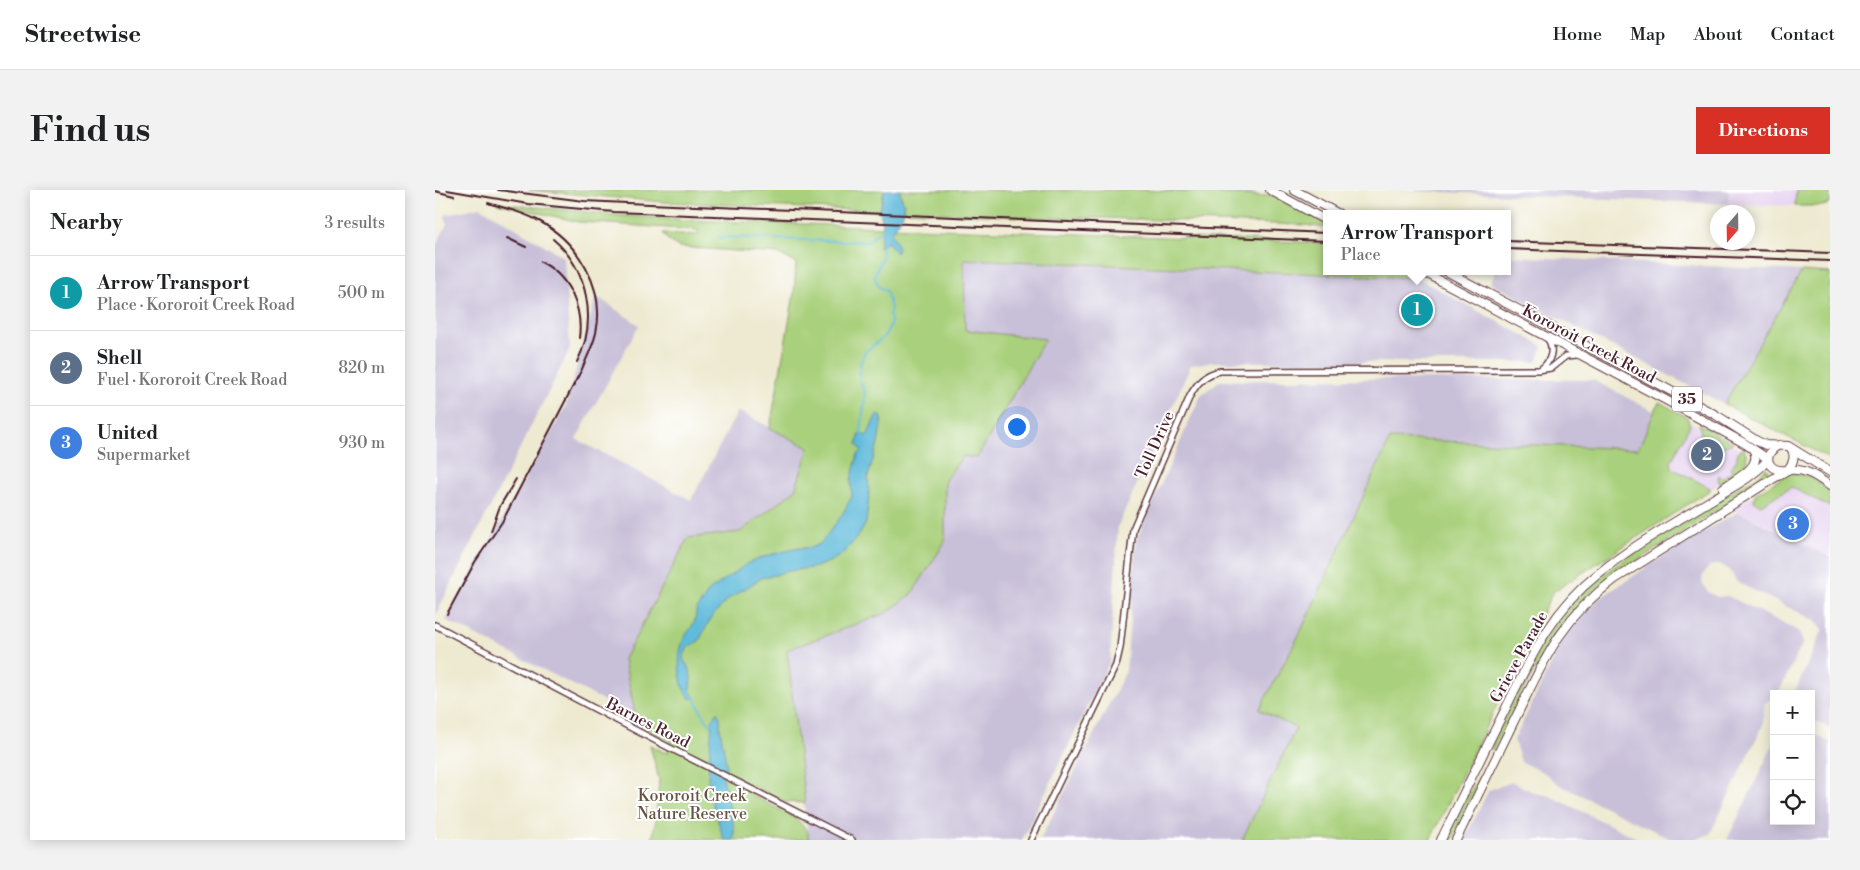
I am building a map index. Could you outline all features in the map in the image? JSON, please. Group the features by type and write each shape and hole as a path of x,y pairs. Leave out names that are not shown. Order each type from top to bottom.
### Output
{"main road":[{"path":"1270,190 1323,219"},
{"path":"1294,190 1332,210"},
{"name":"Kororoit Creek Road","path":"1429,275 1664,399 1753,449 1768,460"},
{"name":"Kororoit Creek Road","path":"1453,275 1716,415 1757,441 1766,445 1780,445"},
{"path":"1720,492 1753,476 1768,460 1771,451 1780,445"},
{"name":"35","path":"1780,445 1789,447 1830,472"},
{"path":"1787,470 1794,458 1793,452 1789,447"},
{"path":"1720,492 1751,467 1755,458 1753,449"},
{"name":"35","path":"1768,460 1775,470 1800,469 1830,486"},
{"name":"Grieve Parade","path":"1456,840 1549,652 1577,612 1615,579 1787,470"},
{"name":"Grieve Parade","path":"1441,840 1535,650 1554,619 1576,593 1598,573 1660,532 1678,516 1720,492"}],"street":[{"path":"1538,370 1545,366 1551,354 1551,344 1543,336"},
{"name":"Toll Drive","path":"1031,840 1116,666 1120,648 1133,529 1183,413 1199,382 1209,374 1220,371 1538,370 1551,368 1562,358 1570,355 1587,359"},
{"name":"Barnes Road","path":"435,625 751,790 852,840"}],"shaded area":[{"path":"1147,190 1249,190 1260,196"},
{"path":"1392,190 1729,190 1728,204"},
{"path":"1729,190 1796,190 1795,206 1728,204"},
{"path":"480,207 564,257 570,349 435,616 435,248 447,224 445,215"},
{"path":"1511,256 1802,271 1724,404 1490,283 1494,275 1511,275"},
{"path":"964,259 1417,278 1543,346 1537,362 1209,362 1191,365 1118,526 1110,661 1022,840 808,840 787,650 886,613 945,542 945,480 1045,339 964,330"},
{"path":"596,296 639,325 576,439 691,500 738,411 809,447 795,490 740,532 688,538 624,659 636,717 446,620 566,406"},
{"path":"1368,379 1593,380 1655,412 1638,449 1390,439 1299,635 1259,710 1297,728 1242,840 1040,840 1126,671 1136,541 1201,395 1219,381"},
{"path":"1686,420 1741,450 1745,464 1710,490 1670,470 1668,462"},
{"path":"1809,476 1830,490 1830,557 1732,509 1769,486"},
{"path":"1738,512 1830,557 1830,729 1815,721 1815,690 1796,690 1823,629 1814,620 1737,582 1730,570 1720,564 1710,566 1703,574 1702,583 1709,593 1718,597 1727,596 1798,631 1803,642 1780,690 1770,690 1770,699 1765,703 1763,725 1710,834 1693,840 1673,840 1558,784 1545,773 1521,762 1514,740 1565,636 1599,599 1665,555"},
{"path":"1815,735 1830,742 1830,840 1727,840 1770,751 1770,825 1815,825"},
{"path":"1512,782 1535,793 1550,796 1641,840 1464,840 1489,790"}],"green space":[{"path":"529,190 884,190 880,211 663,202"},
{"path":"900,190 1147,190 1260,196 1273,195 1323,222 1323,227 1304,225 1101,218 1040,218 905,211"},
{"path":"1796,190 1830,190 1830,204 1822,206 1795,206"},
{"name":"Kororoit Creek Nature Reserve","path":"496,203 625,216 691,220 1323,243 1323,274 964,259 965,330 1045,339 977,458 963,456 945,480 945,542 911,595 886,613 787,650 805,803 786,802 751,785 751,795 796,818 808,832 808,840 652,840 656,819 659,780 650,745 668,754 668,743 670,741 637,724 624,659 688,538 740,532 795,490 809,448 770,428 794,294 796,263 779,254 678,247 667,239 663,233 698,235 698,230 579,222"},
{"path":"1802,271 1830,273 1830,459 1724,404"},
{"path":"1345,275 1422,275 1417,278"},
{"path":"1659,402 1687,417 1690,425 1671,462 1672,468 1710,488 1710,490 1553,592 1430,840 1242,840 1296,728 1259,710 1299,635 1390,439 1638,449"},
{"path":"1699,424 1733,443 1720,448 1702,439"},
{"path":"1744,448 1746,461 1744,466 1720,484 1719,475 1722,478 1732,471 1730,467 1736,460 1737,452"},
{"path":"1766,468 1771,475 1768,478 1610,578 1576,607 1553,639 1520,696 1493,751 1493,740 1540,645 1577,597 1631,555 1737,488 1758,477"},
{"path":"1790,473 1809,476 1830,490 1830,507 1791,487 1761,505 1754,501 1755,494"},
{"path":"1488,768 1453,840 1448,840 1472,789 1483,772"}],"water":[{"path":"884,190 900,190 904,206 902,217 891,233 898,249 896,253 888,242 879,248 883,226 880,211"},
{"path":"877,414 882,418 878,444 868,476 869,496 866,523 860,534 843,554 829,562 816,567 763,577 727,600 711,618 699,641 688,647 684,656 683,659 690,670 690,691 695,697 690,699 683,689 679,657 684,638 694,622 696,610 710,590 748,563 769,555 799,548 810,548 820,544 842,515 852,496 851,480 858,454 862,451 857,444 860,433 866,436 868,434"},
{"path":"717,712 720,718 726,762 726,771 723,777 734,827 734,840 724,840 712,803 708,778 712,722"}],"waterway":[{"path":"719,237 867,242 884,228"},
{"path":"861,434 865,392 860,380 860,365 865,352 883,338 891,321 889,314 891,309 887,293 879,287 874,276 882,258 882,246"},
{"path":"693,696 703,715 712,724"}],"railway":[{"path":"447,190 528,204 614,212 1323,241"},
{"path":"498,190 584,201 1323,233"},
{"path":"435,191 454,196"},
{"path":"447,614 475,562 502,522 582,369 595,338 598,316 597,299 593,283 586,268 566,241 553,230 533,218 488,203"},
{"path":"507,238 526,247"},
{"path":"553,239 565,251 574,265 582,280 586,296 587,330 577,362"},
{"path":"1511,241 1830,253"},
{"path":"1511,249 1830,261"},
{"path":"541,262 559,276 572,294 579,315 579,338"},
{"path":"491,531 500,506 516,479"}],"place":[{"name":"Arrow Transport","path":"1417,310"},
{"name":"Shell","path":"1707,455"},
{"name":"United","path":"1793,524"}]}
